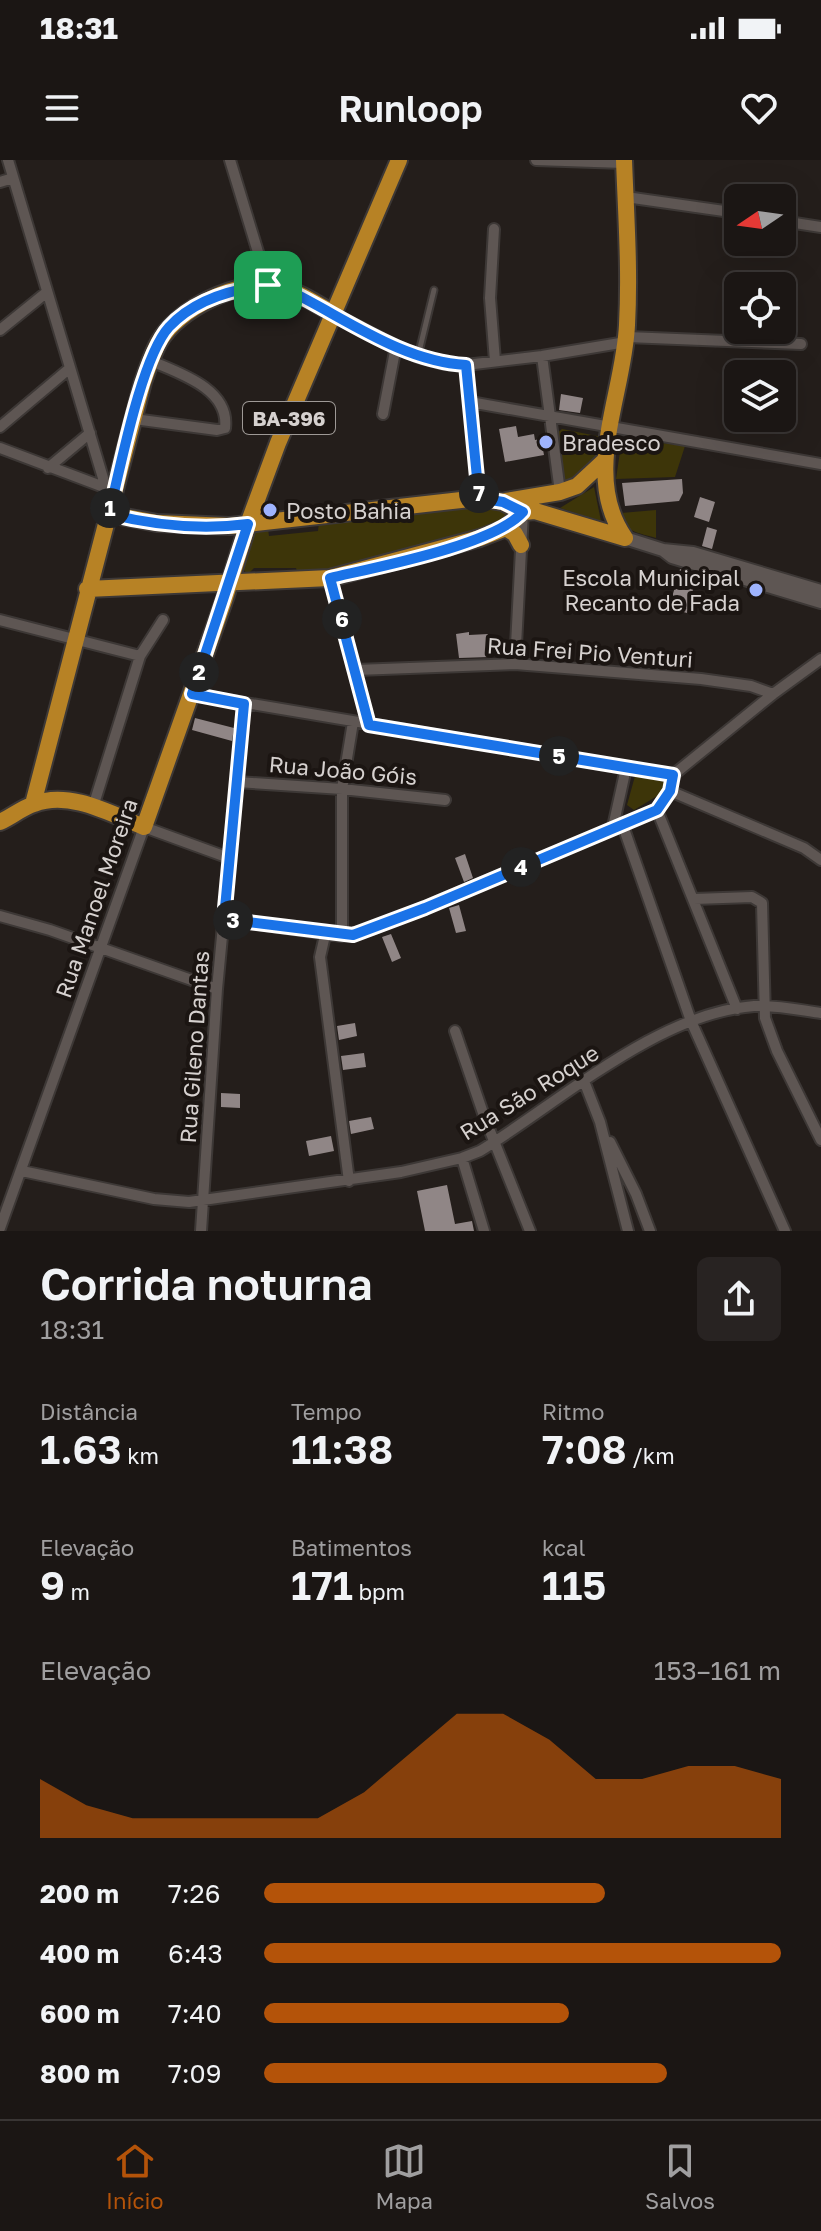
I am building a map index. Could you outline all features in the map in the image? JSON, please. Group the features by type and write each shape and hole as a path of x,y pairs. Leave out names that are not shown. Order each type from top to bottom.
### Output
{"main road":[{"name":"BA-396","path":"230,581 278,443 399,160"},
{"path":"624,161 630,268 626,339 605,460 608,502 614,523 625,538"},
{"path":"33,804 109,514 110,490 158,342 169,327 205,301 250,287 268,285 288,290 334,314"},
{"path":"87,589 330,578 432,552 506,528 529,512 570,494 605,460"},
{"path":"503,502 577,486"},
{"path":"109,514 140,521 208,527 479,498 503,502 625,538"},
{"path":"506,528 515,534 521,545"},
{"name":"Rua Manoel Moreira","path":"144,827 230,581"},
{"path":"0,822 33,804 66,800 144,827"}],"street":[{"path":"8,160 110,490"},
{"path":"230,160 268,285"},
{"path":"536,160 624,161"},
{"path":"0,182 13,178"},
{"path":"626,197 724,211"},
{"path":"796,223 821,227"},
{"path":"494,229 490,298 495,361"},
{"path":"0,330 47,292"},
{"path":"334,314 418,357 444,364 466,365 542,356 626,339 724,341"},
{"path":"796,344 801,344"},
{"path":"383,414 396,346"},
{"path":"542,356 560,492"},
{"path":"134,419 217,430 225,428 221,408 207,387 151,361"},
{"path":"466,365 479,498"},
{"path":"0,427 70,368"},
{"path":"470,402 821,464"},
{"path":"48,468 90,433"},
{"path":"0,448 110,490"},
{"path":"515,664 521,545 529,512"},
{"path":"625,538 663,550 693,553 821,591"},
{"path":"663,550 672,557 821,602"},
{"path":"330,578 369,725"},
{"path":"0,620 140,656"},
{"path":"93,807 140,656 163,620"},
{"path":"224,919 326,931 342,936 372,929 657,810 670,791 673,775 821,659"},
{"name":"Rua Frei Pio Venturi","path":"356,670 515,664 701,679 751,686 773,694"},
{"path":"192,694 673,775"},
{"name":"Rua Gileno Dantas","path":"201,1231 217,989 244,704"},
{"path":"342,936 342,789 353,722"},
{"path":"626,768 618,825 691,1021 785,1231"},
{"name":"Rua João Góis","path":"237,782 445,800"},
{"path":"670,791 804,848 821,860"},
{"path":"657,810 737,1009"},
{"path":"144,827 229,858"},
{"name":"Rua Manoel Moreira","path":"0,1228 144,827"},
{"path":"694,899 752,897 762,903 765,910 764,1006 777,1051 821,1140"},
{"path":"0,916 217,989"},
{"path":"326,931 320,957 349,1181"},
{"name":"Rua São Roque","path":"22,1171 174,1202 202,1202 349,1181 462,1158 495,1141 639,1047 691,1021 737,1009 764,1006 821,1013"},
{"path":"455,1031 530,1231"},
{"path":"584,1081 650,1231"},
{"path":"600,1122 628,1231"},
{"path":"462,1158 484,1231"},
{"path":"0,1187 14,1192"}],"lane":[{"path":"418,357 434,290"}],"shaded area":[{"path":"562,429 602,437 596,459 571,484 564,483 557,433"},
{"path":"622,438 685,446 675,477 616,479"},
{"path":"594,487 601,521 560,508"},
{"path":"486,507 510,511 512,517 477,535 333,573 298,574 296,568 254,568 248,574 240,567 252,533 268,529 269,536 318,531 319,522"},
{"path":"656,510 656,538 628,528 622,519 621,513"},
{"path":"635,776 665,782 662,793 634,810 627,805"}],"building":[{"path":"561,394 583,398 580,413 559,410"},
{"path":"516,426 518,437 534,434 535,440 541,439 544,455 505,462 499,429"},
{"path":"682,479 683,493 679,501 625,506 622,483"},
{"path":"700,497 715,502 709,522 694,517"},
{"path":"707,527 717,530 712,549 702,546"},
{"path":"680,569 697,574 687,613 669,608"},
{"path":"469,632 469,635 488,634 490,657 459,658 456,634"},
{"path":"195,718 234,728 232,741 192,730"},
{"path":"465,854 473,878 464,882 455,858"},
{"path":"459,905 466,931 456,933 449,908"},
{"path":"391,934 401,958 392,962 382,937"},
{"path":"355,1023 357,1036 339,1040 337,1026"},
{"path":"364,1053 366,1067 343,1070 341,1056"},
{"path":"221,1093 240,1094 240,1108 221,1107"},
{"path":"371,1117 374,1129 351,1134 349,1121"},
{"path":"331,1136 334,1151 309,1156 306,1141"},
{"path":"447,1185 455,1224 472,1221 474,1231 425,1231 417,1191"}],"place":[{"name":"Bradesco","path":"546,442"},
{"name":"Posto Bahia","path":"270,510"},
{"name":"Escola Municipal Recanto de Fada","path":"756,590"}],"route":[{"path":"268,285 288,290 418,357 444,364 466,365 479,498 503,502 523,512 515,522 496,533 402,561 330,578 369,725 673,775 670,791 657,810 425,908 353,935 224,919 244,704 192,694 248,524 208,527 140,521 109,514 143,382 158,342 169,327 205,301 223,293 268,285"}]}
